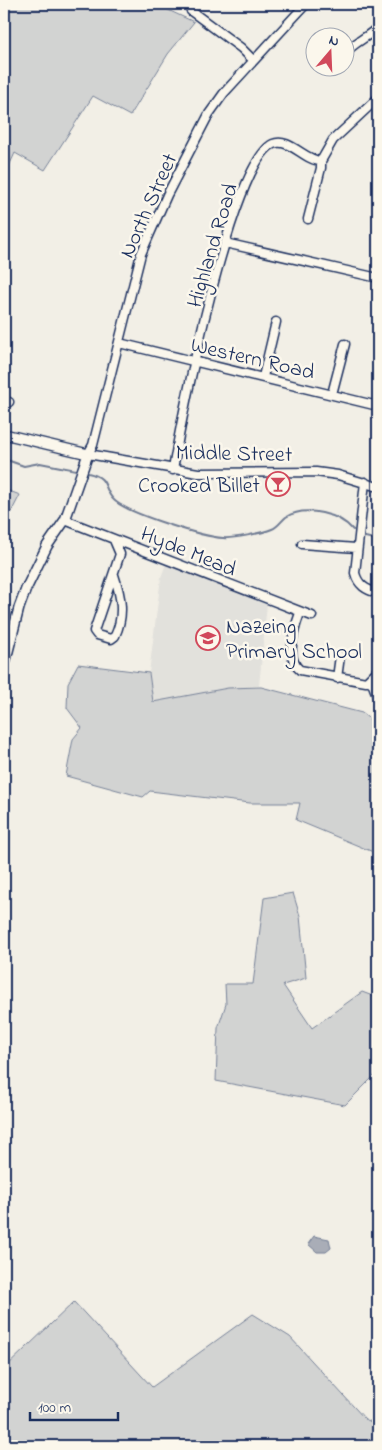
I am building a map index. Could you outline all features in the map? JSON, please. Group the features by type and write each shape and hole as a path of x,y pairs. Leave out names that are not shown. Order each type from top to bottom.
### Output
{"main road":[{"path":"4,434 88,454 65,520 47,546 26,589 19,608 4,667"}],"street":[{"name":"North Street","path":"88,454 94,445 141,254 167,195 209,114 253,60 306,4"},
{"path":"191,12 241,48 253,60"},
{"path":"354,45 358,41 366,39 378,27"},
{"path":"308,219 321,168 321,161 333,140 378,98"},
{"name":"Highland Road","path":"173,470 185,405 231,220 262,152 275,143 282,143 312,160 321,161"},
{"path":"225,243 378,278"},
{"path":"263,377 276,322"},
{"name":"Western Road","path":"119,343 378,406"},
{"path":"332,394 345,344"},
{"name":"Middle Street","path":"88,454 173,470 214,473 308,471 338,475 378,486"},
{"path":"365,482 356,548 357,579 366,589 378,592"},
{"name":"Hyde Mead","path":"65,520 300,613 312,616"},
{"path":"114,540 120,554 94,631 97,635 106,638 115,636 121,620 121,602 114,575"},
{"path":"302,544 356,548"},
{"path":"120,554 134,548"},
{"path":"300,613 294,635 292,659 294,665 300,670 359,682 371,680 378,670"},
{"path":"337,678 340,656"},
{"path":"371,680 378,698"}],"shaded area":[{"path":"4,4 155,4 194,22 168,54 130,116 93,96 45,170 15,153 4,177"},
{"path":"4,489 20,495 4,526"},
{"name":"Nazeing Primary School","path":"166,564 267,604 259,686 225,689 153,702 149,673 161,577"},
{"path":"78,664 149,673 153,702 228,688 261,687 362,713 378,726 378,854 296,820 300,803 250,803 150,791 143,797 66,776 73,739 82,728 67,708 68,683"},
{"path":"293,893 300,916 306,978 283,985 312,1028 362,992 378,998 378,1072 345,1105 216,1081 218,1028 226,1004 225,984 253,984 264,898"},
{"path":"314,1236 329,1239 331,1248 326,1252 317,1252 308,1244"},
{"path":"74,1302 152,1387 253,1314 290,1337 365,1419 378,1425 378,1446 4,1446 4,1369"}],"waterway":[{"path":"4,459 24,466 40,463 76,470"},
{"path":"88,473 100,478 111,497 123,506 167,524 213,537 233,538 262,532 274,528 286,517 294,513 303,512 322,513 331,516 347,524 353,530"},
{"path":"361,536 378,540"}],"place":[{"name":"Crooked Billet","path":"278,484"},
{"name":"Nazeing Primary School","path":"208,638"}]}
